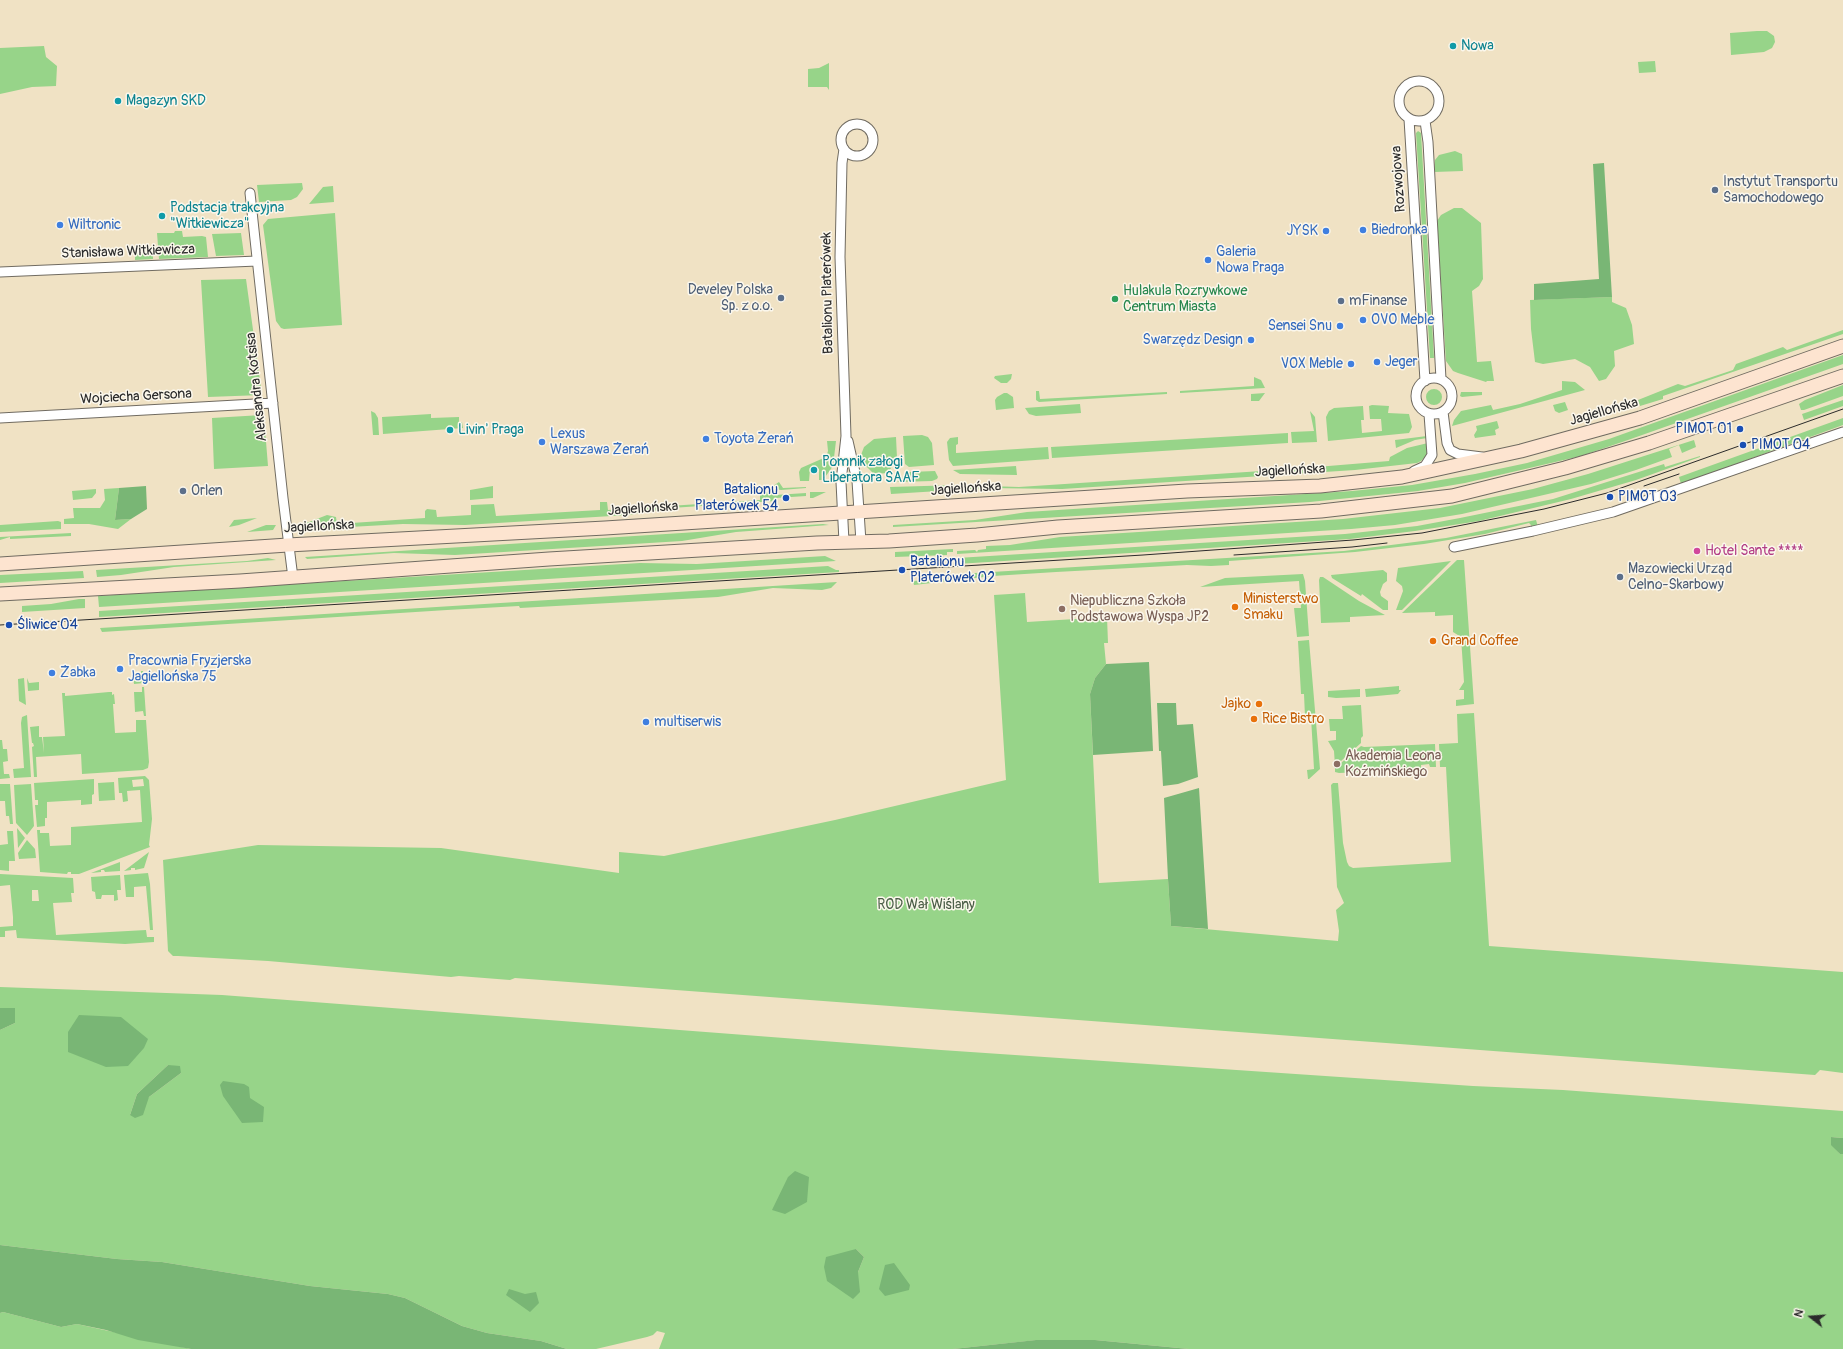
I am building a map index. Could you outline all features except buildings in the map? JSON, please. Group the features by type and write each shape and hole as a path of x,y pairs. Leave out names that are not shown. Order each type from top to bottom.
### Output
{"main road":[{"name":"Jagiellońska","path":"0,564 288,545 843,513 1187,491 1320,486 1402,477 1492,458 1652,415 1843,346"},
{"path":"0,594 294,578 549,559 861,542 1321,511 1452,496 1565,468 1649,443 1843,376"}],"street":[{"path":"1423,82 1433,87 1439,97 1440,103 1435,114 1425,121 1414,121 1409,119 1401,110 1401,94 1407,85 1423,82"},
{"name":"Rozwojowa","path":"1409,119 1425,381"},
{"path":"1425,121 1428,142 1442,379"},
{"name":"Batalionu Platerówek","path":"844,149 842,163 840,257 846,436 841,473 844,542"},
{"name":"Aleksandra Kotsisa","path":"250,193 288,545 294,578"},
{"name":"Stanisława Witkiewicza","path":"0,272 257,261"},
{"path":"1430,378 1442,379 1450,387 1452,393 1451,405 1443,412 1434,415 1429,414 1420,408 1416,398 1418,389 1430,378"},
{"name":"Wojciecha Gersona","path":"0,418 273,403"},
{"path":"1443,412 1447,443 1450,450 1458,454 1492,458"},
{"path":"1402,477 1424,466 1432,458 1433,445 1429,414"},
{"path":"1454,547 1533,532 1613,512 1843,432"},
{"name":"Batalionu Platerówek","path":"846,436 857,476 861,542"}],"green space":[{"path":"1767,31 1774,36 1775,42 1772,48 1764,52 1731,55 1730,33"},
{"path":"44,46 46,57 57,66 56,86 32,87 0,94 0,48"},
{"path":"1655,61 1656,72 1639,73 1638,62"},
{"path":"829,63 829,90 827,87 808,87 808,69 819,68"},
{"path":"1418,131 1421,133 1434,358 1430,358 1416,133"},
{"path":"1455,151 1462,154 1463,171 1434,172 1435,160 1439,155"},
{"path":"1604,163 1612,297 1534,300 1534,284 1599,279 1593,164"},
{"path":"302,183 303,189 297,197 291,200 259,202 257,185"},
{"path":"333,186 334,202 309,204 323,187"},
{"path":"1454,208 1462,208 1481,223 1483,279 1479,286 1472,291 1477,362 1491,361 1494,381 1486,382 1453,371 1446,361 1437,221 1441,215"},
{"path":"335,213 342,325 281,328 276,321 263,225 268,219"},
{"path":"175,231 182,231 183,237 206,237 208,257 159,259 157,233 174,233"},
{"path":"241,233 244,255 216,256 212,234"},
{"path":"153,251 153,259 135,260 135,252"},
{"path":"246,279 262,395 208,397 201,280"},
{"path":"1612,297 1612,302 1626,308 1632,325 1634,344 1614,351 1615,366 1606,379 1599,381 1590,367 1575,359 1543,364 1535,362 1531,329 1530,300"},
{"path":"1843,330 1843,334 1663,396 1663,399 1640,406 1638,400 1678,384 1685,386 1733,370 1736,364 1783,347 1787,350"},
{"path":"1843,355 1843,364 1581,456 1465,483 1418,491 1310,502 893,527 893,525 975,520 1027,512 1352,491 1412,485 1475,474 1527,463 1609,439"},
{"path":"1012,374 1011,379 1007,383 1001,383 994,378 995,376"},
{"path":"1254,377 1261,380 1265,388 1180,393 1180,391 1254,386"},
{"path":"1562,381 1575,382 1585,390 1452,426 1454,420 1461,411 1491,405 1493,410 1520,404 1562,390"},
{"path":"1843,385 1843,396 1801,410 1799,404 1805,400"},
{"path":"1431,389 1437,389 1442,394 1440,403 1437,405 1431,405 1426,400 1426,394"},
{"path":"1036,391 1039,391 1040,399 1167,392 1167,394 1039,402 1036,400"},
{"path":"1461,392 1482,392 1482,395 1462,397 1460,396"},
{"path":"1004,393 1007,393 1013,397 1014,408 996,410 995,400"},
{"path":"1265,393 1259,401 1251,401 1251,394"},
{"path":"1843,400 1843,406 1804,420 1802,414"},
{"path":"1565,402 1568,410 1559,413 1555,411 1553,405"},
{"path":"1080,404 1081,413 1036,416 1029,414 1025,408"},
{"path":"1372,405 1389,406 1388,413 1409,414 1412,427 1409,433 1328,441 1326,417 1329,411 1334,408 1363,406 1364,420 1361,420 1362,433 1382,431 1381,419 1370,419 1369,406"},
{"path":"371,411 375,413 378,418 379,435 373,435"},
{"path":"1310,411 1315,417 1317,442 1292,443 1291,432 1314,431"},
{"path":"431,414 431,418 459,417 459,422 462,422 463,428 383,434 382,417"},
{"path":"262,415 264,417 268,466 214,469 212,418"},
{"path":"1843,418 1843,425 1681,484 1679,477"},
{"path":"1497,421 1499,428 1495,430 1496,435 1475,438 1474,435 1477,430 1476,426"},
{"path":"1288,433 1288,443 1052,458 1051,447"},
{"path":"922,435 928,437 932,443 934,465 909,467 905,464 903,436"},
{"path":"1427,436 1427,438 1415,440 1396,448 1395,440"},
{"path":"896,437 897,458 888,473 874,474 861,461 861,455 864,447 874,439"},
{"path":"958,437 956,453 1048,447 1049,459 953,466 949,460 947,442 950,438"},
{"path":"1694,440 1696,447 1682,453 1679,445 1669,449 1672,457 1591,484 1462,514 1395,525 957,554 957,551 975,550 977,552 978,550 986,549 986,546 1010,545 1060,537 1343,519 1440,508 1533,489 1588,474"},
{"path":"827,441 836,441 833,466 823,480 819,480 819,469 810,469 809,481 800,481 799,472 801,468 826,457 828,451"},
{"path":"1428,443 1427,455 1417,463 1355,470 1062,489 987,488 891,494 890,487 959,485 1019,487 1292,469 1389,461 1390,457 1407,448"},
{"path":"1700,456 1636,480 1571,499 1479,521 1415,531 1350,539 957,564 957,558 1345,534 1417,526 1553,499 1664,464 1665,467"},
{"path":"1016,466 1017,475 960,474 953,470"},
{"path":"935,471 938,477 932,481 897,482 910,472"},
{"path":"779,482 783,488 806,488 781,490 770,488"},
{"path":"146,486 147,509 131,519 115,520 119,488"},
{"path":"493,486 493,498 470,500 470,490"},
{"path":"119,488 115,520 131,519 118,529 89,524 64,524 64,519 74,518 73,508 100,508 105,500 104,489"},
{"path":"96,489 96,493 92,498 73,500 72,491"},
{"path":"760,490 775,495 806,493 806,496 776,498 776,501 671,508 628,515 465,525 403,524 314,529 303,523 327,515 336,517 337,524 425,518 425,511 427,509 436,510 437,517 471,515 471,505 494,504 496,516 600,510 600,502 607,502 608,510 760,500"},
{"path":"810,492 826,492 810,498"},
{"path":"257,518 239,525 229,527 234,520"},
{"path":"1536,520 1538,527 1534,528 1529,523 1485,534 1424,544 1355,552 1229,561 1229,565 1187,565 993,576 914,585 913,581 958,578 958,574 1344,551 1446,538"},
{"path":"61,522 61,529 0,532 0,525"},
{"path":"823,524 829,525 736,532 682,541 455,555 394,553 307,559 305,557"},
{"path":"266,525 276,525 273,530 247,532"},
{"path":"71,533 71,536 10,539 10,537 0,540 0,537"},
{"path":"953,549 953,552 947,552 947,555 895,557 895,552"},
{"path":"825,556 836,561 99,607 98,596 640,563 697,564"},
{"path":"268,558 276,560 174,567 97,577 96,570 247,561"},
{"path":"1457,560 1464,560 1474,704 1456,706 1456,700 1464,699 1464,690 1459,690 1464,682 1461,637 1453,632 1453,615 1435,616 1435,612 1402,613"},
{"path":"1451,561 1402,610 1396,610 1403,591 1402,586 1396,581 1398,568"},
{"path":"828,566 839,570 839,572 99,617 99,611"},
{"path":"1383,570 1387,573 1387,581 1383,584 1380,592 1381,596 1388,601 1388,610 1383,610 1362,594 1361,596 1332,578 1331,575"},
{"path":"83,571 84,578 0,583 0,575"},
{"path":"1303,574 1305,581 1309,636 1297,637 1294,608 1301,608 1299,581 1200,587 1225,578"},
{"path":"1320,577 1323,577 1359,601 1385,615 1350,617 1350,622 1321,623"},
{"path":"837,582 831,588 822,590 773,588 718,597 520,608 519,606 447,610 102,632 100,628"},
{"name":"ROD Wał Wiślany","path":"1025,593 1027,622 1107,617 1108,643 1104,643 1106,664 1095,678 1090,694 1099,883 1168,879 1171,926 1338,941 1339,931 1336,910 1344,903 1337,887 1331,785 1333,783 1338,783 1343,843 1349,866 1353,868 1451,862 1446,767 1440,767 1439,744 1458,743 1457,714 1474,713 1489,946 1843,972 1843,1073 1820,1070 1815,1075 515,978 510,980 459,976 451,977 268,961 173,956 168,951 163,860 258,845 441,848 619,873 619,852 664,856 835,820 1006,780 994,595"},
{"path":"85,599 85,608 22,612 22,606 51,604"},
{"path":"1309,640 1320,769 1308,779 1307,770 1314,769 1311,717 1305,717 1304,694 1301,694 1298,641"},
{"path":"1149,662 1153,751 1093,755 1090,694 1095,678 1106,664"},
{"path":"141,671 143,671 144,683 134,684 133,676 141,675"},
{"path":"24,678 26,705 19,701 18,679"},
{"path":"27,678 29,683 39,682 39,690 28,691"},
{"path":"1399,686 1399,690 1401,690 1398,694 1366,697 1365,689"},
{"path":"142,687 144,687 146,716 144,716 143,711 135,712 134,692 142,692"},
{"path":"1360,689 1360,697 1328,697 1328,691"},
{"path":"112,692 112,695 114,694 115,704 113,704 115,733 136,732 136,720 146,720 149,762 148,768 143,770 82,774 81,754 36,757 37,777 34,777 32,747 34,746 32,743 30,727 39,726 39,737 42,737 44,753 43,737 65,736 62,693 65,693 65,696"},
{"path":"1157,703 1176,703 1177,725 1193,724 1198,777 1178,784 1163,786 1161,751 1159,751"},
{"path":"1361,705 1363,736 1361,738 1361,743 1341,761 1339,760 1335,766 1334,751 1328,741 1336,740 1336,731 1330,731 1329,719 1343,719 1342,706"},
{"path":"27,715 31,777 14,778 13,769 24,768 21,723 22,717"},
{"path":"0,740 2,740 3,749 7,749 8,761 3,762 4,774 9,774 10,778 0,779"},
{"path":"1435,744 1436,767 1430,767 1429,764 1421,765 1421,769 1335,772 1335,768 1361,746"},
{"path":"145,776 149,780 152,819 150,847 79,874 71,874 71,872 68,872 67,874 40,872 37,830 40,830 40,833 49,833 50,846 71,845 71,827 142,822 140,790 127,791 128,801 123,802 122,793 119,793 118,778","holes":["143,779 144,786 133,787 132,780"]},
{"path":"94,779 92,804 81,805 81,800 47,802 47,818 45,818 45,826 37,827 35,805 38,805 38,800 35,800 34,783"},
{"path":"114,782 115,800 99,801 98,783"},
{"path":"0,784 10,784 13,824 10,824 9,816 6,816 5,801 0,801"},
{"path":"31,784 34,826 27,835 16,823 14,785"},
{"path":"1199,788 1208,929 1171,926 1168,879 1164,798"},
{"path":"17,828 25,838 18,848"},
{"path":"7,831 13,831 15,861 9,861 9,871 0,870 0,845 8,844"},
{"path":"27,840 35,849 36,858 19,859 18,853"},
{"path":"149,852 144,868 135,870 135,868 131,868 131,870 124,871"},
{"path":"120,862 120,871 105,872 104,870 101,870 101,872 91,873"},
{"path":"148,873 153,930 150,930 146,886 134,887 134,897 126,897 124,875"},
{"path":"0,874 73,878 74,893 71,893 72,902 53,903 56,935 146,930 147,937 154,937 154,942 125,944 17,938 16,930 5,931 5,937 0,937 0,927 13,926 13,917 10,885 0,886","holes":["32,890 38,890 39,901 32,901"]},
{"path":"120,875 121,890 117,890 118,900 114,901 114,895 102,895 101,899 96,899 95,892 92,891 91,877"},
{"path":"0,987 222,995 941,1050 1473,1086 1563,1090 1843,1111 1843,1138 1831,1137 1831,1144 1840,1154 1843,1154 1843,1349 1189,1349 1095,1340 1037,1340 953,1349 659,1349 665,1333 657,1331 653,1335 647,1337 596,1349 567,1349 541,1341 487,1333 462,1326 405,1298 388,1294 310,1286 162,1262 117,1259 0,1245 0,1030 15,1023 15,1008 0,1008","holes":["168,1065 181,1073 149,1097 130,1115 137,1094","856,1249 864,1257 858,1272"]},
{"path":"0,1008 15,1008 15,1023 0,1030"},
{"path":"79,1015 121,1017 148,1039 144,1048 128,1066 106,1067 68,1052 68,1032"},
{"path":"168,1065 180,1066 181,1073 149,1097 143,1115 135,1118 130,1115 137,1094"},
{"path":"223,1081 244,1084 249,1087 250,1098 264,1107 263,1122 242,1123 223,1096 220,1085"},
{"path":"1831,1137 1843,1138 1843,1154 1840,1154 1831,1145"},
{"path":"795,1171 809,1177 807,1202 785,1214 772,1210 788,1177"},
{"path":"0,1245 117,1259 162,1262 310,1286 388,1294 405,1298 462,1326 487,1333 541,1341 567,1349 191,1349 138,1340 106,1330 77,1324 61,1327 3,1312 0,1313"},
{"path":"856,1249 864,1257 858,1272 860,1292 853,1299 827,1281 824,1267 826,1257"},
{"path":"894,1263 910,1285 909,1290 885,1296 879,1289 885,1265"},
{"path":"509,1289 525,1294 536,1292 539,1303 530,1312 506,1295"},
{"path":"3,1312 61,1327 77,1324 191,1349 0,1349 0,1313"},
{"path":"1036,1340 1095,1340 1189,1349 953,1349"}],"tram line":[{"path":"0,625 1143,555 1353,540 1422,533 1544,509 1607,493 1843,409"},
{"path":"1644,486 1679,474"},
{"path":"1234,555 1352,547 1387,543"}],"place":[{"name":"Nowa","path":"1453,46"},
{"name":"Magazyn SKD","path":"118,101"},
{"name":"Instytut Transportu Samochodowego","path":"1715,190"},
{"name":"Podstacja trakcyjna \"Witkiewicza\"","path":"162,216"},
{"name":"Wiltronic","path":"60,225"},
{"name":"Biedronka","path":"1363,230"},
{"name":"JYSK","path":"1326,231"},
{"name":"Galeria Nowa Praga","path":"1208,260"},
{"name":"Develey Polska Sp. z o.o.","path":"781,298"},
{"name":"Hulakula Rozrywkowe Centrum Miasta","path":"1115,299"},
{"name":"mFinanse","path":"1341,301"},
{"name":"OVO Meble","path":"1363,320"},
{"name":"Sensei Snu","path":"1340,326"},
{"name":"Swarzędz Design","path":"1251,340"},
{"name":"Jeger","path":"1377,362"},
{"name":"VOX Meble","path":"1351,364"},
{"name":"PIMOT 01","path":"1740,429"},
{"name":"Livin' Praga","path":"450,430"},
{"name":"Toyota Żerań","path":"706,439"},
{"name":"Lexus Warszawa Żerań","path":"542,442"},
{"name":"PIMOT 04","path":"1743,445"},
{"name":"Pomnik załogi Liberatora SAAF","path":"814,470"},
{"name":"Orlen","path":"183,491"},
{"name":"PIMOT 03","path":"1610,497"},
{"name":"Batalionu Platerówek 54","path":"786,498"},
{"name":"Hotel Sante ****","path":"1697,551"},
{"name":"Batalionu Platerówek 02","path":"902,570"},
{"name":"Mazowiecki Urząd Celno-Skarbowy","path":"1620,577"},
{"name":"Ministerstwo Smaku","path":"1235,607"},
{"name":"Niepubliczna Szkoła Podstawowa Wyspa JP2","path":"1062,609"},
{"name":"Śliwice 04","path":"9,625"},
{"name":"Grand Coffee","path":"1433,641"},
{"name":"Pracownia Fryzjerska Jagiellońska 75","path":"120,669"},
{"name":"Żabka","path":"52,673"},
{"name":"Jajko","path":"1259,704"},
{"name":"Rice Bistro","path":"1254,719"},
{"name":"multiserwis","path":"646,722"},
{"name":"Akademia Leona Koźmińskiego","path":"1337,764"}]}
